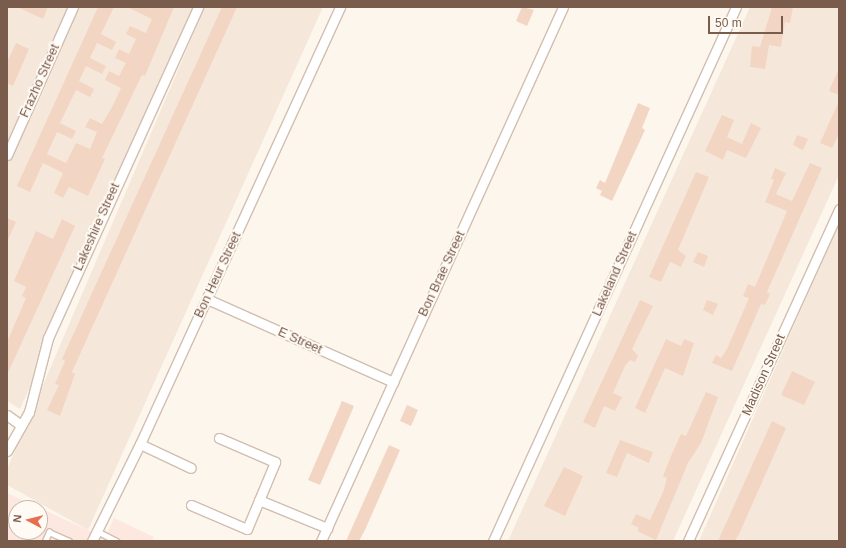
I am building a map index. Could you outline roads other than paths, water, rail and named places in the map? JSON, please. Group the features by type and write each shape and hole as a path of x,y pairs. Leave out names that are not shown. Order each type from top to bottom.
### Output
{"street":[{"name":"Frazho Street","path":"7,156 73,7"},
{"name":"Lakeshire Street","path":"7,451 29,412 48,338 198,7"},
{"name":"Bon Heur Street","path":"92,541 140,444 340,7"},
{"name":"Bon Brae Street","path":"321,541 563,7"},
{"name":"Lakeland Street","path":"493,541 736,7"},
{"name":"Madison Street","path":"688,541 839,209"},
{"name":"E Street","path":"207,299 393,382"},
{"path":"7,415 21,425"},
{"path":"191,505 247,529 275,462 218,438"},
{"path":"140,444 191,468"},
{"path":"259,500 327,528"}],"lane":[{"path":"97,531 117,541"},
{"path":"45,541 49,532 69,541"}]}
